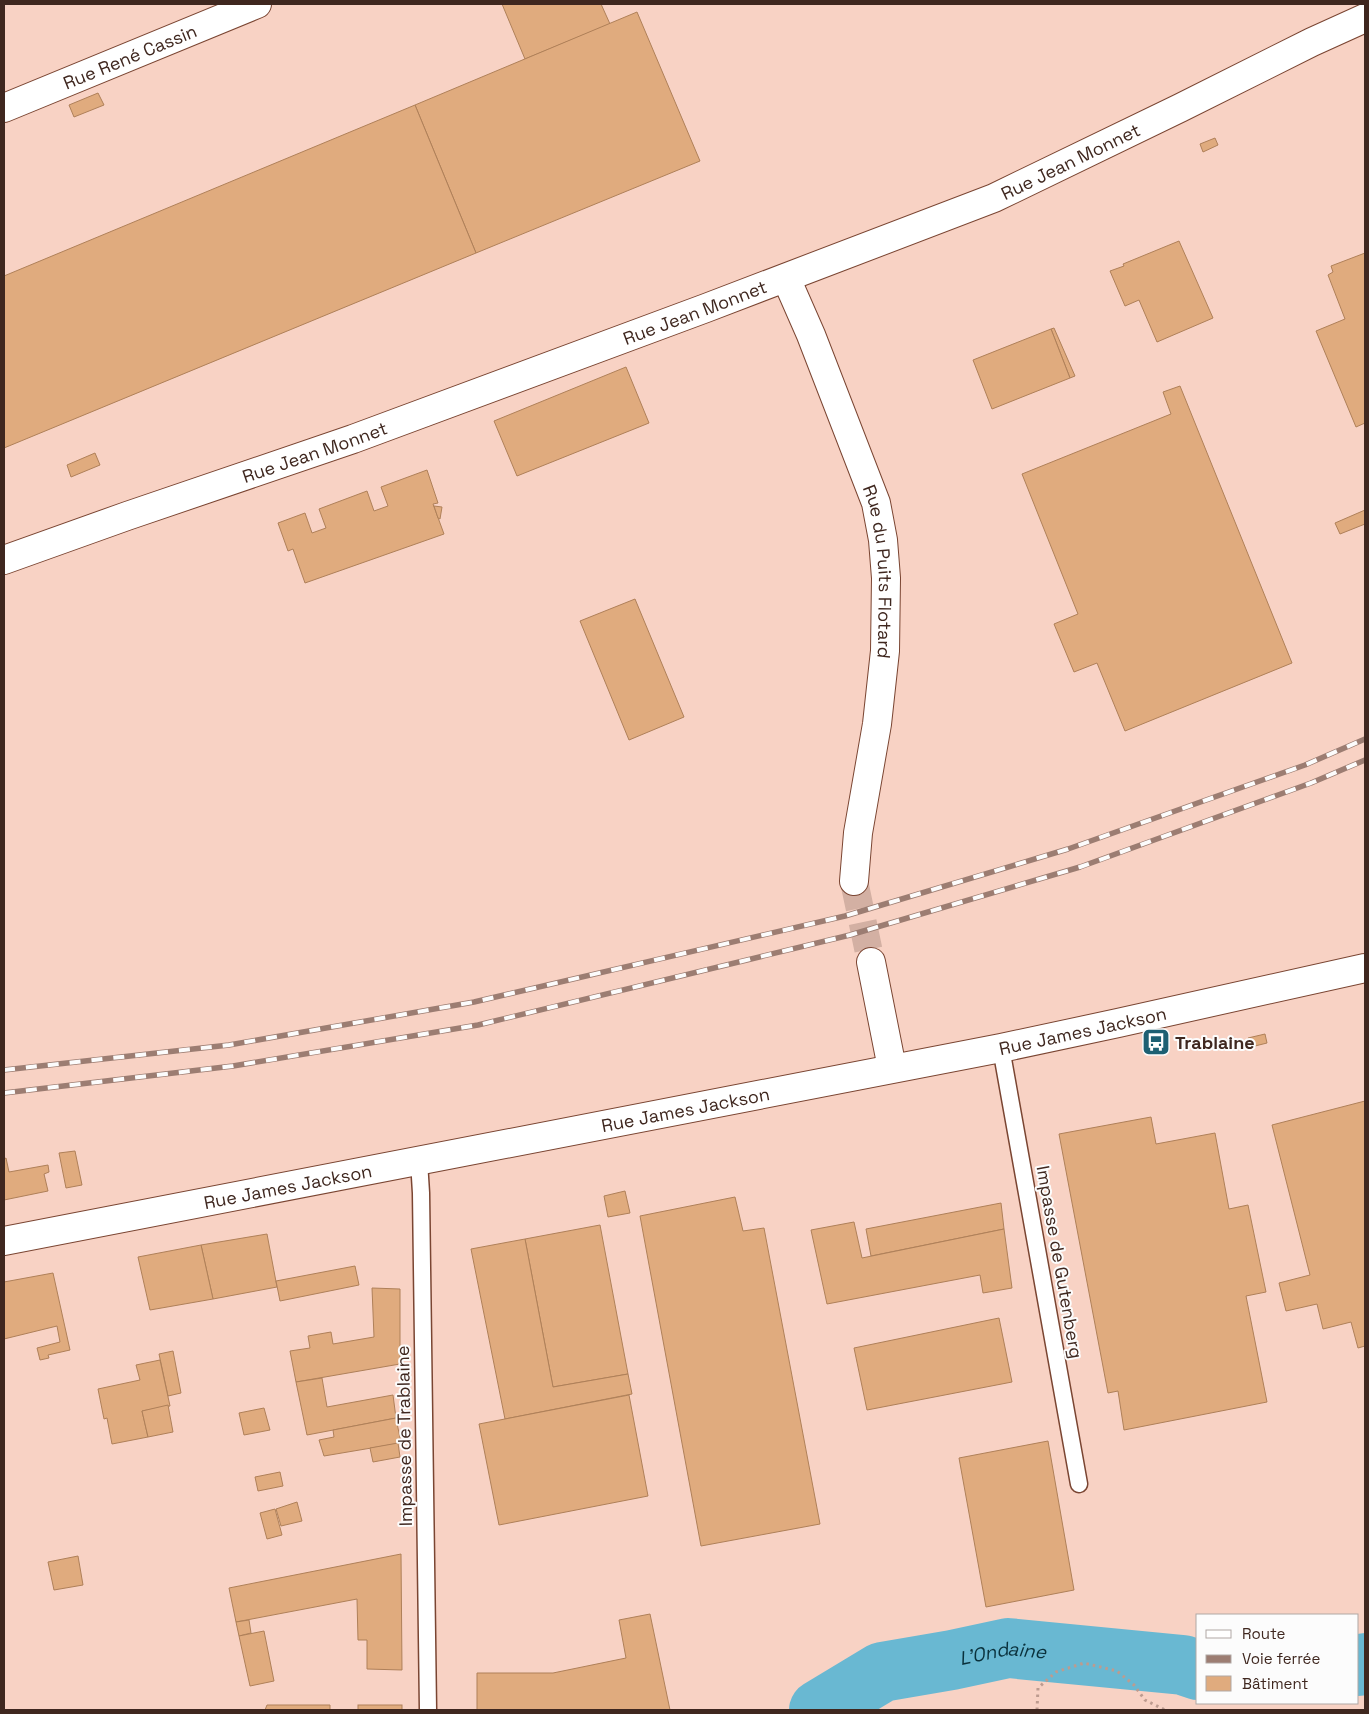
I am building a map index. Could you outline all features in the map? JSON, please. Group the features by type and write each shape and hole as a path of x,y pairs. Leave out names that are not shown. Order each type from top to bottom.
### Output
{"street":[{"name":"Rue René Cassin","path":"4,108 257,4"},
{"name":"Rue Jean Monnet","path":"4,560 352,439 786,278 994,198 1171,113 1312,42 1365,18"},
{"name":"Rue du Puits Flotard","path":"786,278 811,335 876,503 883,540 886,578 885,651 877,724 858,832 854,880"},
{"path":"872,962 892,1068"},
{"name":"Rue James Jackson","path":"4,1241 1001,1048 1365,968"}],"lane":[{"name":"Impasse de Gutenberg","path":"1001,1048 1079,1484"},
{"name":"Impasse de Trablaine","path":"419,1161 421,1184 428,1710"}],"path":[{"path":"1037,1709 1038,1688 1056,1672 1084,1663 1118,1671 1134,1685 1145,1700 1165,1710"}],"building":[{"path":"502,4 601,4 610,24 525,59"},
{"path":"637,12 700,161 476,253 415,105"},
{"path":"98,93 104,105 74,117 69,105"},
{"path":"415,105 476,253 4,448 4,276"},
{"path":"1215,138 1218,145 1203,152 1200,144"},
{"path":"1179,241 1213,318 1157,342 1139,300 1125,306 1110,271"},
{"path":"1365,253 1365,423 1356,427 1316,331 1345,319 1328,275 1333,272 1331,266"},
{"path":"1054,328 1075,376 1070,378 1051,329"},
{"path":"1051,329 1070,378 992,409 973,360"},
{"path":"626,367 649,423 517,476 494,421"},
{"path":"1180,386 1292,663 1125,731 1097,663 1074,672 1054,624 1078,614 1022,474 1171,414 1163,392"},
{"path":"95,453 100,465 71,477 67,465"},
{"path":"427,470 438,503 433,504 444,534 305,583 293,549 288,551 278,523 305,513 312,533 326,528 319,509 367,491 374,511 388,506 381,487"},
{"path":"434,506 442,507 440,519 438,518"},
{"path":"1365,510 1365,524 1340,534 1335,523"},
{"path":"635,599 684,717 629,740 580,621"},
{"path":"1265,1034 1267,1043 1251,1047 1248,1038"},
{"path":"1365,1101 1365,1346 1358,1348 1351,1322 1323,1329 1317,1304 1286,1311 1279,1283 1310,1275 1272,1125"},
{"path":"1151,1117 1156,1144 1215,1133 1229,1209 1248,1205 1266,1292 1246,1296 1267,1402 1124,1430 1118,1391 1108,1393 1059,1134"},
{"path":"75,1151 82,1185 66,1188 59,1153"},
{"path":"6,1158 9,1172 48,1165 49,1172 44,1174 48,1191 4,1200 4,1159"},
{"path":"625,1191 630,1213 608,1217 604,1196"},
{"path":"735,1197 743,1231 764,1228 820,1524 701,1546 640,1216"},
{"path":"1001,1203 1004,1229 871,1256 866,1229"},
{"path":"854,1222 862,1258 1004,1229 1012,1288 983,1293 980,1275 827,1304 811,1230"},
{"path":"600,1225 628,1374 553,1387 525,1239"},
{"path":"267,1234 277,1287 213,1299 201,1245"},
{"path":"525,1239 553,1387 628,1374 632,1394 505,1419 471,1249"},
{"path":"201,1245 213,1299 150,1310 138,1257"},
{"path":"355,1266 359,1285 280,1301 276,1281"},
{"path":"53,1273 70,1350 48,1355 49,1358 40,1360 37,1348 60,1342 57,1326 4,1339 4,1282"},
{"path":"372,1288 400,1289 400,1364 296,1382 290,1351 310,1348 308,1336 331,1332 333,1344 374,1337"},
{"path":"999,1318 1012,1382 867,1410 854,1348"},
{"path":"173,1351 181,1393 168,1396 159,1354"},
{"path":"160,1360 170,1406 142,1411 148,1437 112,1444 107,1418 104,1419 98,1389 140,1380 136,1365"},
{"path":"322,1378 327,1407 393,1395 396,1418 307,1435 296,1382"},
{"path":"629,1395 648,1496 499,1525 479,1424"},
{"path":"168,1405 173,1432 148,1437 142,1411"},
{"path":"264,1408 270,1430 244,1435 239,1413"},
{"path":"396,1418 401,1443 324,1456 319,1440 334,1437 333,1430"},
{"path":"1048,1441 1074,1590 986,1607 959,1458"},
{"path":"398,1443 400,1457 373,1462 370,1448"},
{"path":"280,1472 283,1486 258,1491 255,1477"},
{"path":"297,1502 302,1521 281,1526 276,1509"},
{"path":"275,1509 282,1535 267,1539 260,1513"},
{"path":"401,1554 402,1670 367,1669 367,1640 358,1640 357,1599 236,1622 229,1588"},
{"path":"78,1556 83,1585 54,1590 48,1562"},
{"path":"650,1614 670,1710 477,1710 477,1673 553,1673 626,1658 619,1620"},
{"path":"249,1620 251,1633 239,1636 236,1622"},
{"path":"264,1631 274,1681 250,1686 239,1636"},
{"path":"267,1705 330,1705 330,1710 265,1710"},
{"path":"358,1705 402,1705 402,1710 358,1710"}],"waterway":[{"name":"L'Ondaine","path":"819,1710 882,1672 1008,1648 1183,1665 1196,1669"},
{"name":"L'Ondaine","path":"1359,1666 1365,1663"}],"tunnel":[{"path":"854,881 871,962"}],"railway":[{"path":"4,1070 229,1045 474,1002 845,916 1068,849 1305,765 1365,739"},
{"path":"4,1093 233,1066 478,1025 850,935 1080,867 1311,783 1365,760"}],"place":[{"name":"Trablaine","path":"1156,1042"}]}
